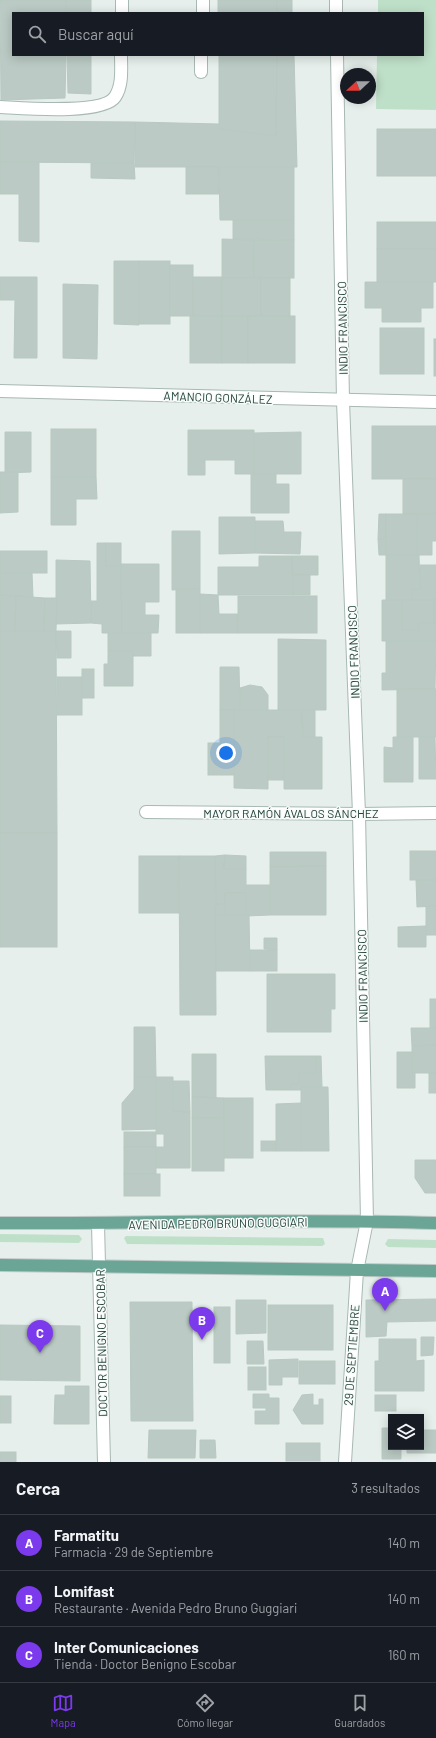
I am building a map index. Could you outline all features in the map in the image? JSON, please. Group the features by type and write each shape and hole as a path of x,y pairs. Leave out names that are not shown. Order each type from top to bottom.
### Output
{"main road":[{"name":"AVENIDA PEDRO BRUNO GUGGIARI","path":"0,1223 98,1224 367,1221 436,1223"},
{"path":"0,1265 436,1271"}],"street":[{"path":"122,0 122,12"},
{"path":"203,0 203,12"},
{"path":"336,0 336,12"},
{"path":"0,107 86,109 105,106 114,98 120,83 121,56"},
{"path":"201,72 202,56"},
{"name":"INDIO FRANCISCO","path":"337,56 343,401 359,814 367,1221 362,1248"},
{"name":"AMANCIO GONZÁLEZ","path":"0,391 343,401 436,402"},
{"name":"MAYOR RAMÓN ÁVALOS SÁNCHEZ","path":"146,812 359,814 436,813"},
{"name":"DOCTOR BENIGNO ESCOBAR","path":"98,1224 104,1462"},
{"name":"29 DE SEPTIEMBRE","path":"345,1462 357,1271 362,1248"}],"green space":[{"path":"378,0 436,0 436,110 376,109 377,56 424,56 424,12 378,12"},
{"path":"0,1234 79,1235 82,1239 79,1243 0,1242"},
{"path":"126,1236 323,1238 325,1244 322,1246 127,1244 124,1238"},
{"path":"388,1239 436,1240 436,1248 388,1247 385,1244"}],"building":[{"path":"0,0 66,0 66,12 12,12 12,56 66,56 65,98 1,100"},
{"path":"66,0 91,0 91,12 66,12"},
{"path":"218,0 277,0 277,12 218,12"},
{"path":"277,0 292,0 292,12 277,12"},
{"path":"67,56 91,56 91,94 68,93"},
{"path":"219,56 277,56 276,136 219,129"},
{"path":"277,56 294,56 297,167 135,167 135,122 219,124 219,129 276,136"},
{"path":"0,121 135,122 134,163 0,162"},
{"path":"377,129 436,129 436,176 377,176"},
{"path":"0,162 39,162 39,242 19,241 19,194 0,194"},
{"path":"91,163 134,163 135,179 91,178"},
{"path":"186,167 219,167 219,194 186,194"},
{"path":"219,167 294,167 294,220 220,220"},
{"path":"233,220 294,220 294,240 233,239"},
{"path":"377,222 436,222 436,249 377,249"},
{"path":"222,239 254,240 254,278 222,278"},
{"path":"254,240 294,240 294,278 254,278"},
{"path":"377,249 436,249 436,282 377,282"},
{"path":"114,261 139,261 139,325 114,324"},
{"path":"139,261 170,261 170,324 139,324"},
{"path":"170,265 193,265 193,316 170,316"},
{"path":"0,277 37,277 37,358 14,358 15,300 0,300"},
{"path":"193,277 222,277 222,316 193,316"},
{"path":"222,278 261,278 261,316 222,316"},
{"path":"261,278 290,278 290,316 261,316"},
{"path":"365,282 433,282 433,308 421,308 421,322 382,322 382,308 365,308"},
{"path":"63,284 98,285 97,359 63,358"},
{"path":"190,316 222,316 222,363 190,363"},
{"path":"222,316 248,316 248,363 222,363"},
{"path":"248,316 295,316 295,363 248,363"},
{"path":"380,328 424,328 424,374 380,374"},
{"path":"434,339 436,339 436,376 434,376"},
{"path":"372,426 436,426 436,479 372,479"},
{"path":"51,429 96,429 96,477 51,477"},
{"path":"188,430 254,430 254,474 235,474 235,460 205,460 205,475 188,475"},
{"path":"5,432 31,432 31,472 5,473"},
{"path":"301,432 301,474 254,474 254,433"},
{"path":"0,472 18,472 18,512 0,513"},
{"path":"251,474 276,474 276,484 289,484 289,513 251,513"},
{"path":"51,477 96,477 97,499 76,499 76,525 51,525"},
{"path":"403,479 436,479 436,514 403,514"},
{"path":"379,514 386,514 386,539 378,539"},
{"path":"386,514 417,514 417,555 386,555"},
{"path":"417,514 436,514 436,541 432,541 432,555 417,555"},
{"path":"219,517 255,517 255,553 219,554"},
{"path":"255,521 283,521 284,532 301,532 300,554 255,553"},
{"path":"172,531 200,531 200,589 172,590"},
{"path":"378,539 386,539 386,555 379,555"},
{"path":"97,543 106,543 106,566 121,566 122,633 102,633 102,624 91,623 91,601 97,601"},
{"path":"106,543 121,543 121,566 106,566"},
{"path":"0,551 47,551 47,573 0,573"},
{"path":"386,555 419,555 420,589 412,589 412,600 386,600"},
{"path":"259,556 292,556 293,595 218,595 218,567 259,567"},
{"path":"292,556 318,556 318,575 293,575"},
{"path":"56,560 90,561 91,623 56,624"},
{"path":"121,564 159,564 159,602 145,602 145,615 159,615 158,633 122,633"},
{"path":"420,565 436,565 436,600 412,600 412,589 420,589"},
{"path":"0,573 32,573 33,597 0,595"},
{"path":"293,575 310,575 310,595 293,595"},
{"path":"176,589 200,589 200,633 176,633"},
{"path":"200,594 218,595 219,614 238,614 238,633 200,633"},
{"path":"0,595 16,596 15,631 0,631"},
{"path":"16,596 45,598 44,631 15,631"},
{"path":"238,596 317,596 317,633 238,633"},
{"path":"45,598 57,598 56,631 44,631"},
{"path":"382,600 402,600 402,630 419,630 419,623 436,623 436,641 382,641"},
{"path":"402,600 434,600 434,623 419,623 419,630 402,630"},
{"path":"434,600 436,600 436,623 434,623"},
{"path":"0,631 56,631 57,833 0,833"},
{"path":"56,631 71,631 71,658 57,658"},
{"path":"108,633 151,633 151,656 133,656 133,651 108,651"},
{"path":"278,639 326,640 326,710 278,710"},
{"path":"386,641 436,641 435,689 382,690 382,673 386,673"},
{"path":"108,651 133,651 133,686 104,686 104,664 108,664"},
{"path":"220,667 239,667 240,710 220,710"},
{"path":"82,669 94,669 94,698 82,698"},
{"path":"57,677 82,677 82,715 57,715"},
{"path":"250,685 262,687 268,695 268,710 240,710 240,688"},
{"path":"397,689 436,689 436,737 397,737"},
{"path":"220,710 234,710 234,743 220,743"},
{"path":"234,710 302,710 303,737 322,737 322,789 284,789 284,737 268,737 268,789 234,788"},
{"path":"302,710 315,710 315,737 303,737"},
{"path":"268,737 284,737 284,780 268,780"},
{"path":"393,737 413,737 413,782 384,782 384,747 393,748"},
{"path":"419,737 435,737 436,779 419,779"},
{"path":"208,743 234,743 234,775 208,775"},
{"path":"0,833 57,833 57,947 0,947"},
{"path":"410,851 436,851 436,880 410,880"},
{"path":"270,852 326,852 326,866 270,867"},
{"path":"225,855 224,869 246,869 246,885 270,885 270,915 246,916 246,893 225,893 225,904 216,904 215,856"},
{"path":"225,855 246,856 246,869 224,869"},
{"path":"139,856 179,856 179,913 139,913"},
{"path":"179,856 215,856 216,1015 180,1015"},
{"path":"326,866 326,915 270,915 270,867"},
{"path":"416,880 436,880 436,906 417,907"},
{"path":"225,893 246,893 246,916 225,916"},
{"path":"216,904 225,904 225,916 215,915"},
{"path":"426,906 436,906 436,935 426,935"},
{"path":"215,915 249,915 250,971 216,971"},
{"path":"426,926 426,947 398,947 398,927"},
{"path":"264,938 277,938 277,950 264,949"},
{"path":"250,950 277,950 277,971 250,971"},
{"path":"267,974 335,974 335,1009 331,1009 331,1032 267,1032"},
{"path":"430,999 436,999 436,1028 430,1028"},
{"path":"134,1027 155,1027 156,1077 134,1077"},
{"path":"411,1028 436,1028 436,1045 412,1046"},
{"path":"436,1045 436,1073 412,1073 412,1046"},
{"path":"397,1052 412,1052 412,1073 415,1073 415,1088 397,1088"},
{"path":"192,1054 216,1054 216,1098 192,1097"},
{"path":"265,1056 316,1056 316,1073 299,1073 299,1084 291,1084 291,1090 266,1090"},
{"path":"316,1056 321,1056 322,1087 301,1087 301,1090 291,1090 291,1084 299,1084 299,1073 316,1073"},
{"path":"429,1073 436,1073 436,1093 429,1093"},
{"path":"134,1077 156,1077 156,1129 122,1130 122,1103 134,1089"},
{"path":"156,1077 173,1077 173,1111 190,1112 190,1168 156,1168 156,1147 164,1147 164,1134 156,1134"},
{"path":"173,1081 189,1081 190,1112 173,1111"},
{"path":"301,1087 328,1087 329,1151 301,1151"},
{"path":"192,1097 224,1098 224,1118 192,1118"},
{"path":"224,1098 253,1098 253,1158 224,1158"},
{"path":"301,1103 301,1151 276,1151 276,1104"},
{"path":"192,1118 224,1118 224,1171 192,1171"},
{"path":"124,1132 156,1132 156,1147 124,1147"},
{"path":"261,1141 276,1141 276,1151 261,1151"},
{"path":"124,1147 156,1147 156,1174 124,1174"},
{"path":"415,1160 436,1160 436,1193 425,1193 415,1178"},
{"path":"124,1174 160,1174 160,1196 124,1196"},
{"path":"436,1299 436,1321 387,1322 386,1336 366,1337 366,1300"},
{"path":"236,1300 266,1300 266,1333 236,1334"},
{"path":"130,1302 192,1302 193,1421 131,1421"},
{"path":"268,1305 333,1305 333,1350 268,1350"},
{"path":"214,1307 230,1307 230,1363 214,1363"},
{"path":"0,1325 80,1326 80,1381 0,1380"},
{"path":"421,1337 434,1337 433,1355 421,1356"},
{"path":"379,1339 416,1339 416,1361 424,1360 424,1391 375,1391 375,1361 379,1361"},
{"path":"247,1341 263,1341 264,1364 247,1364"},
{"path":"298,1359 298,1377 282,1377 282,1385 269,1385 269,1360"},
{"path":"299,1361 335,1361 335,1384 299,1384"},
{"path":"248,1367 266,1367 266,1390 248,1390"},
{"path":"65,1386 89,1386 89,1424 54,1424 55,1395 65,1395"},
{"path":"253,1394 269,1394 269,1398 279,1398 279,1424 255,1424 255,1411 266,1411 266,1408 253,1408"},
{"path":"313,1394 313,1405 319,1405 319,1399 323,1399 323,1424 302,1424 293,1410 302,1395"},
{"path":"375,1395 396,1395 396,1411 375,1411"},
{"path":"0,1396 11,1396 11,1423 0,1423"},
{"path":"382,1428 388,1428 388,1450 401,1450 401,1459 382,1459"},
{"path":"149,1430 196,1430 195,1458 148,1458"},
{"path":"424,1430 436,1430 436,1453 407,1453 407,1450 424,1450"},
{"path":"200,1440 215,1440 216,1458 200,1458"},
{"path":"286,1443 320,1443 320,1461 286,1461"},
{"path":"0,1452 16,1452 16,1462 0,1462"}],"place":[{"name":"Farmatitu","path":"385,1311"},
{"name":"Lomifast","path":"202,1340"},
{"name":"Inter Comunicaciones","path":"40,1353"}]}
